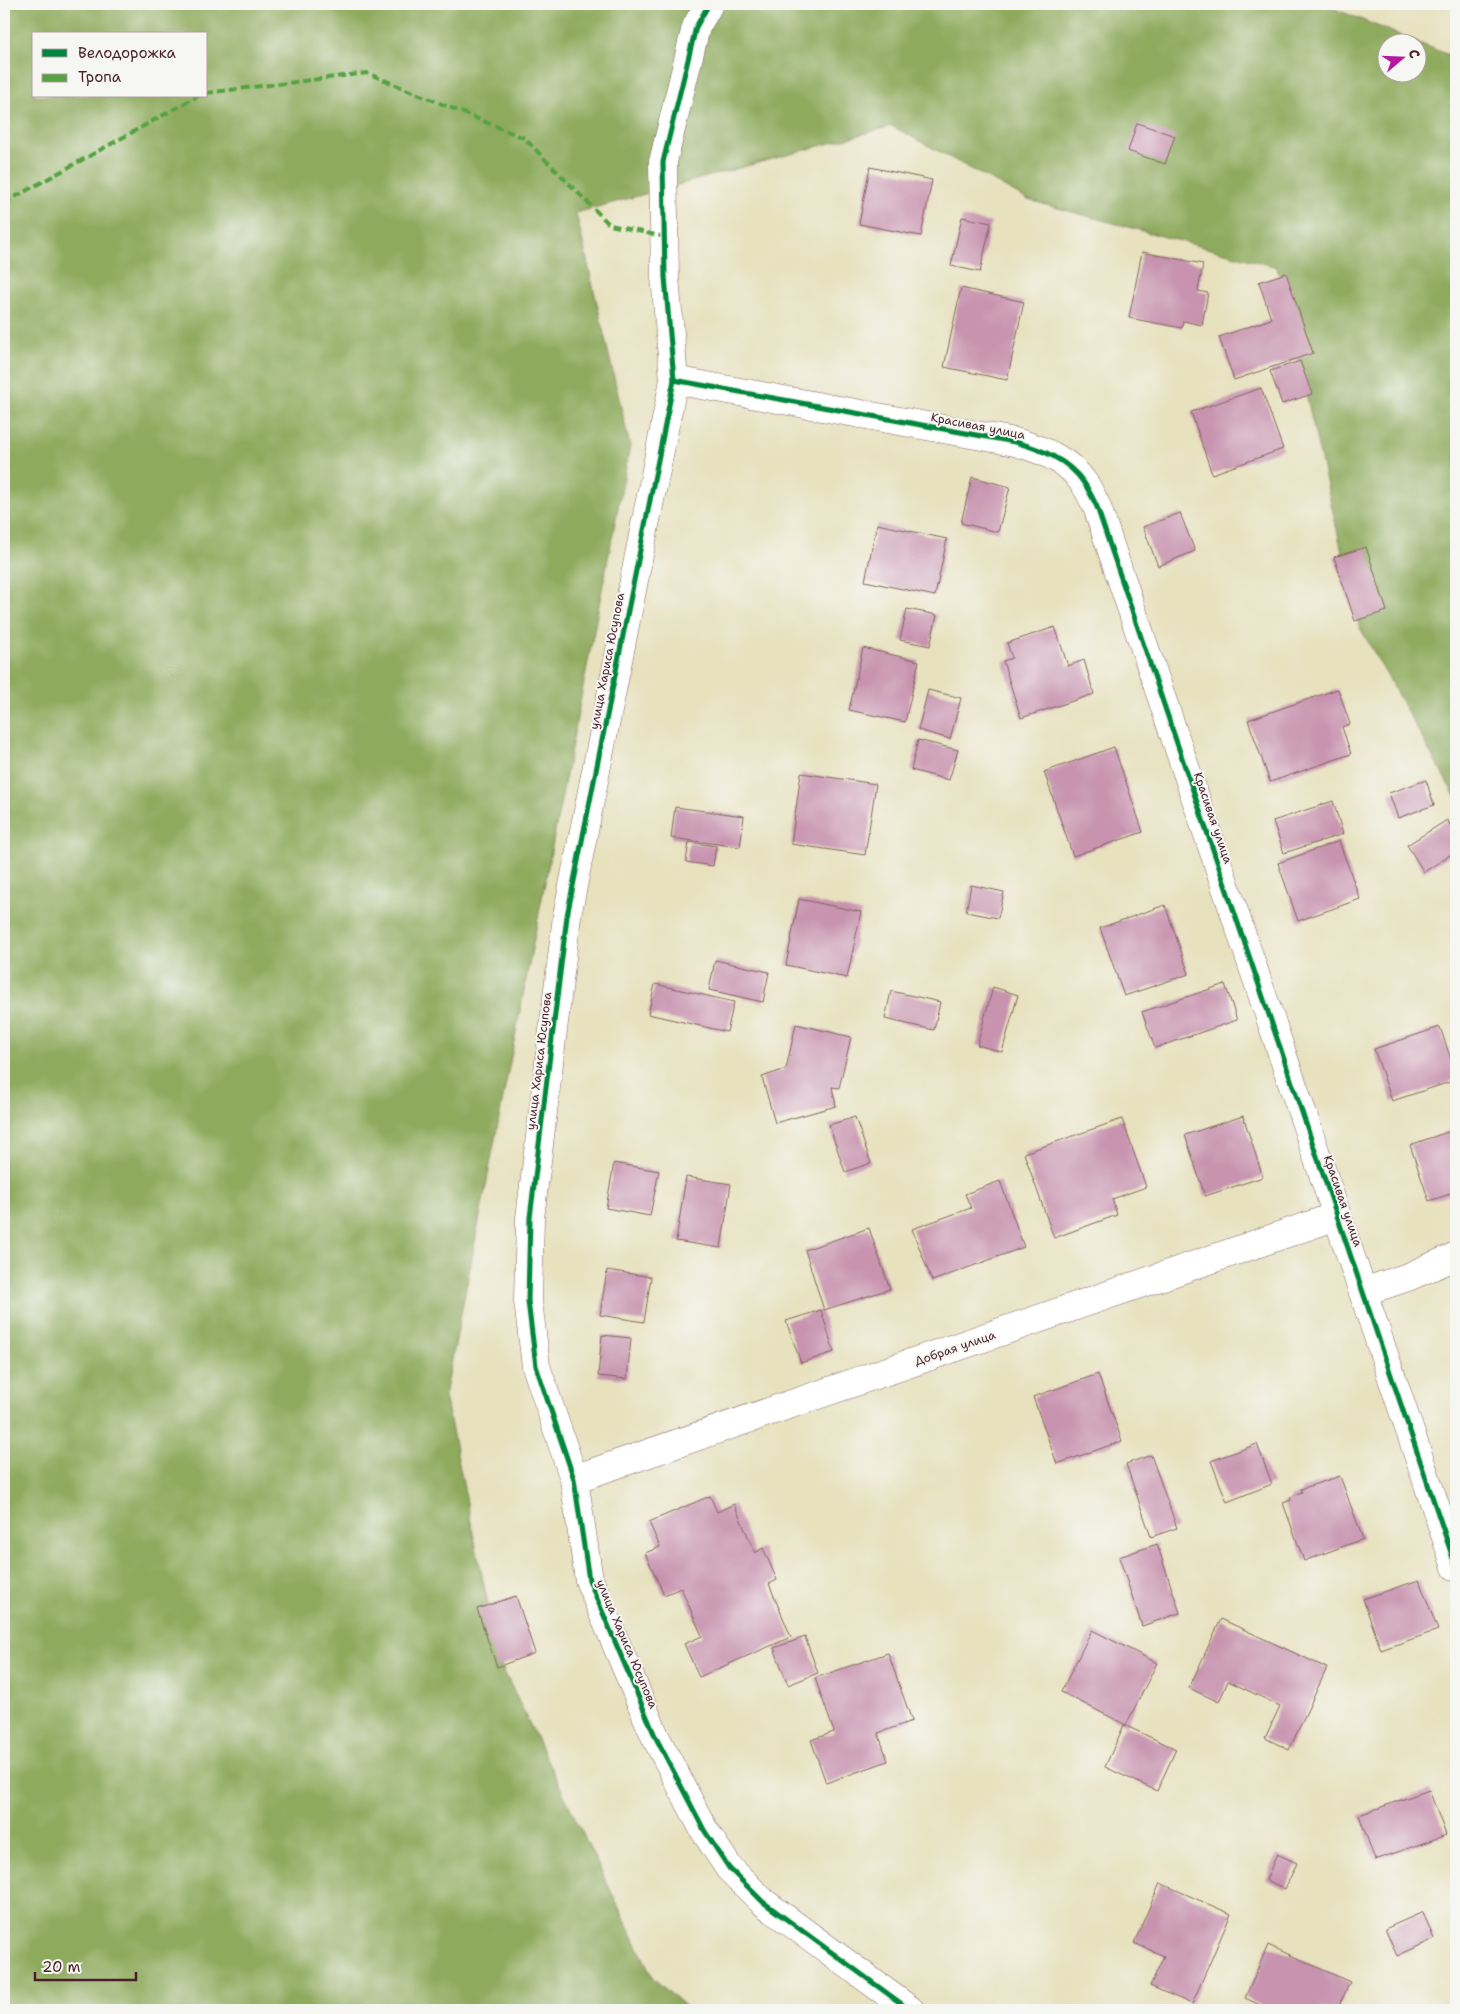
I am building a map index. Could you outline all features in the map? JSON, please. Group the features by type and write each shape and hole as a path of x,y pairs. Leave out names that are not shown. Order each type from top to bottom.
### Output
{"street":[{"name":"улица Хариса Юсупова","path":"709,4 696,27 663,162 665,277 674,380 567,916 530,1218 528,1301 536,1366 574,1480 589,1580 656,1736 704,1830 729,1868 763,1902 910,2010"},
{"name":"Красивая улица","path":"674,380 1015,442 1042,450 1065,463 1083,481 1097,507 1456,1567"},
{"name":"Добрая улица","path":"574,1480 1337,1216"},
{"path":"1362,1292 1408,1277 1456,1256"}],"green space":[{"path":"4,4 1323,4 1392,32 1378,32 1378,82 1428,82 1428,47 1456,58 1456,798 1359,626 1277,267 1028,200 892,126 576,213 630,446 445,1396 500,1663 653,1978 689,2010 4,2010"}],"building":[{"path":"1137,123 1175,136 1165,164 1128,151"},
{"path":"870,167 932,180 921,236 859,224"},
{"path":"962,217 991,223 980,272 951,266"},
{"path":"1142,252 1203,264 1198,291 1208,293 1202,325 1183,321 1182,328 1129,318"},
{"path":"1286,273 1313,353 1234,380 1219,337 1271,319 1259,282"},
{"path":"961,288 1024,302 1007,380 944,367"},
{"path":"1300,361 1312,394 1282,404 1270,371"},
{"path":"1261,388 1283,449 1212,474 1191,412"},
{"path":"972,477 1010,487 998,532 961,523"},
{"path":"1180,513 1195,551 1158,566 1143,527"},
{"path":"877,524 947,539 935,596 865,581"},
{"path":"1366,547 1387,611 1355,621 1334,557"},
{"path":"907,609 937,615 930,646 900,640"},
{"path":"1055,627 1068,666 1084,660 1094,694 1021,718 1003,661 1012,658 1007,643"},
{"path":"863,648 919,661 905,722 849,710"},
{"path":"1338,689 1350,724 1342,727 1351,754 1270,782 1248,720"},
{"path":"928,690 961,698 950,739 918,730"},
{"path":"918,740 958,750 949,780 911,770"},
{"path":"1114,747 1143,832 1073,856 1044,772"},
{"path":"801,773 876,784 865,855 791,844"},
{"path":"1426,780 1434,805 1398,818 1389,793"},
{"path":"1333,801 1343,834 1284,853 1273,821"},
{"path":"675,807 744,816 740,847 671,838"},
{"path":"1447,820 1456,835 1456,851 1424,872 1407,845"},
{"path":"1339,841 1360,899 1298,921 1278,863"},
{"path":"689,842 716,846 713,866 686,862"},
{"path":"971,885 1004,892 998,918 966,912"},
{"path":"799,899 861,912 847,978 786,965"},
{"path":"1165,905 1189,974 1124,996 1100,928"},
{"path":"715,960 769,972 763,1002 709,990"},
{"path":"655,984 734,1002 727,1032 648,1014"},
{"path":"1225,984 1237,1020 1155,1048 1142,1012"},
{"path":"993,987 1018,995 1002,1052 977,1045"},
{"path":"891,991 940,1002 934,1030 885,1019"},
{"path":"796,1024 851,1037 839,1088 832,1087 836,1106 775,1123 762,1077 786,1069"},
{"path":"1440,1027 1456,1074 1456,1080 1392,1101 1374,1049"},
{"path":"1243,1116 1263,1177 1205,1196 1185,1135"},
{"path":"855,1117 871,1163 845,1172 829,1125"},
{"path":"1122,1119 1146,1187 1112,1199 1117,1215 1054,1238 1024,1153"},
{"path":"1456,1129 1456,1192 1429,1201 1410,1145"},
{"path":"614,1163 659,1171 650,1216 606,1208"},
{"path":"686,1177 731,1184 721,1248 676,1241"},
{"path":"1000,1181 1024,1247 932,1281 912,1229 971,1208 965,1194"},
{"path":"869,1228 890,1289 824,1310 805,1250"},
{"path":"607,1270 651,1277 644,1322 600,1315"},
{"path":"821,1310 834,1352 801,1363 786,1321"},
{"path":"602,1335 631,1338 627,1379 598,1376"},
{"path":"1098,1374 1122,1441 1057,1464 1033,1397"},
{"path":"1257,1444 1272,1484 1227,1502 1211,1461"},
{"path":"1151,1455 1177,1528 1151,1537 1126,1464"},
{"path":"1340,1476 1363,1539 1304,1561 1283,1503 1291,1500 1290,1497 1302,1492 1301,1489"},
{"path":"710,1496 717,1512 734,1504 755,1553 763,1548 777,1580 769,1584 791,1637 699,1677 684,1644 702,1636 681,1588 664,1595 645,1553 660,1547 649,1522"},
{"path":"1157,1544 1180,1613 1142,1626 1119,1557"},
{"path":"1419,1580 1438,1630 1381,1650 1363,1599"},
{"path":"516,1596 535,1653 497,1667 477,1609"},
{"path":"1221,1619 1327,1668 1289,1750 1265,1738 1280,1706 1228,1681 1219,1702 1189,1688"},
{"path":"1092,1630 1157,1663 1126,1725 1061,1692"},
{"path":"805,1637 818,1673 788,1685 774,1648"},
{"path":"888,1653 912,1721 878,1733 888,1761 826,1783 811,1740 834,1732 815,1678"},
{"path":"1124,1725 1176,1749 1157,1791 1105,1767"},
{"path":"1429,1790 1446,1835 1375,1860 1359,1815"},
{"path":"1277,1854 1297,1863 1285,1889 1266,1880"},
{"path":"1160,1883 1231,1914 1192,2004 1150,1986 1164,1956 1134,1943"},
{"path":"1423,1912 1434,1939 1397,1956 1385,1929"},
{"path":"1268,1945 1350,1982 1337,2010 1271,2010 1245,1998"}],"marked path":[{"path":"208,93 367,73 524,138 610,225 665,237"},
{"path":"4,203 194,98"}],"cycle path":[{"path":"709,4 696,27 663,162 665,277 674,380 567,916 530,1218 528,1301 536,1366 574,1479 589,1580 655,1736 704,1830 729,1868 763,1902 910,2010"},
{"path":"674,380 1015,442 1044,452 1062,461 1070,467 1086,486 1097,507 1456,1567"}]}
